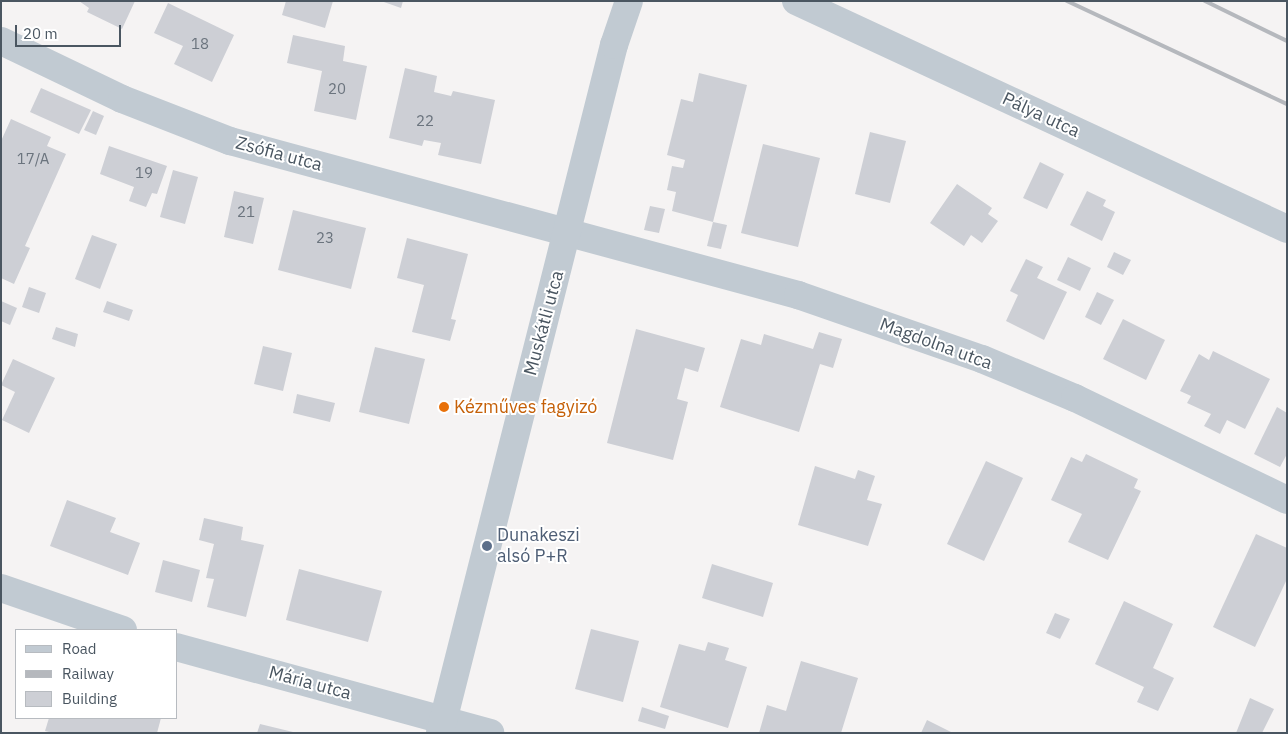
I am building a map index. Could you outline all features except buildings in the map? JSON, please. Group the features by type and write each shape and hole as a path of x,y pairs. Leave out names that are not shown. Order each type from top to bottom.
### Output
{"street":[{"name":"Muskátli utca","path":"442,726 568,234 614,45 629,1"},
{"name":"Pálya utca","path":"796,1 1287,229"},
{"name":"Zsófia utca","path":"1,41 122,99 230,141 568,234"},
{"name":"Magdolna utca","path":"568,234 798,295 982,359 1075,398 1287,500"},
{"path":"1,588 120,629"},
{"name":"Mária utca","path":"178,648 442,726 490,733"}],"railway":[{"path":"1067,1 1287,104"},
{"path":"1205,1 1287,41"}],"place":[{"name":"Kézműves fagyizó","path":"444,407"},
{"name":"Dunakeszi alsó P+R","path":"487,546"}]}
